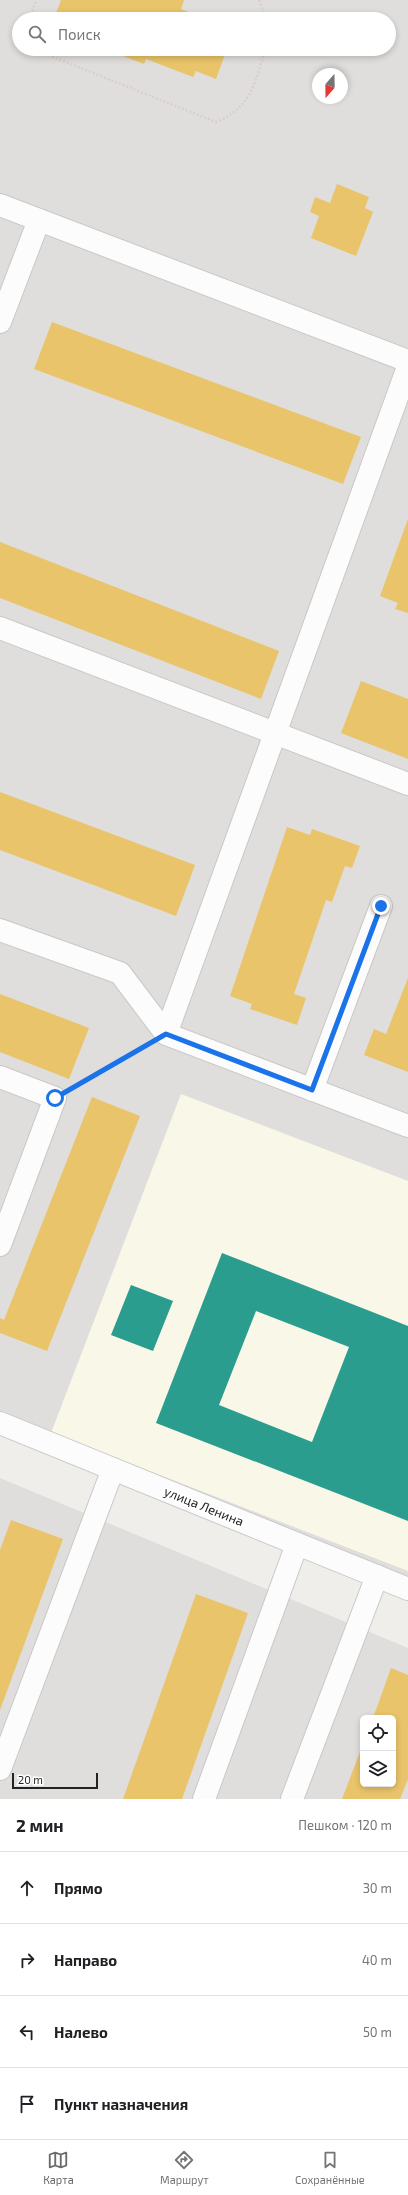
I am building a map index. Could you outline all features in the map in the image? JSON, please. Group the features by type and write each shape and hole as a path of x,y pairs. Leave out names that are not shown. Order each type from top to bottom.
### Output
{"street":[{"path":"0,205 408,361"},
{"path":"0,322 39,220"},
{"path":"166,1034 408,367"},
{"path":"0,628 408,784"},
{"path":"312,1090 381,906"},
{"path":"0,930 120,973 166,1034 408,1126"},
{"path":"0,1077 55,1098 0,1245"},
{"name":"улица Ленина","path":"0,1423 408,1589"},
{"path":"0,1770 113,1469"},
{"path":"204,1799 297,1544"},
{"path":"292,1799 377,1576"}],"path":[{"path":"32,12 36,0"},
{"path":"259,0 263,12"},
{"path":"51,56 216,122 231,116 247,101 263,56"},
{"path":"55,1098 166,1034"}],"shaded area":[{"path":"0,0 408,0 408,1578 0,1412"},
{"path":"181,1094 408,1181 408,1571 51,1433"},
{"path":"0,1478 408,1648 408,1799 0,1799"}],"building: Жильё":[{"path":"61,0 184,0 181,9 189,12 56,12"},
{"path":"123,56 224,56 216,79 196,71 193,77 146,59 144,64"},
{"path":"337,184 369,197 365,208 373,212 356,256 311,238 319,216 310,212 315,197 330,203"},
{"path":"52,322 361,437 343,484 34,369"},
{"path":"408,519 408,613 395,609 398,603 380,596"},
{"path":"0,542 279,651 261,699 0,598"},
{"path":"361,681 408,699 408,759 341,733"},
{"path":"0,792 195,865 176,916 0,850"},
{"path":"287,827 310,835 312,829 360,846 352,868 345,866 332,902 326,900 294,994 306,998 297,1025 250,1009 252,1004 230,996"},
{"path":"408,978 408,1072 364,1055 374,1029 386,1034"},
{"path":"0,994 89,1028 69,1079 0,1052"},
{"path":"92,1097 140,1116 47,1351 0,1333 0,1318 4,1320"},
{"path":"11,1520 63,1539 0,1710 0,1550"},
{"path":"196,1594 248,1613 182,1799 123,1799"},
{"path":"391,1668 408,1675 408,1779 400,1799 342,1799 360,1752 360,1787 396,1787 396,1715 374,1715"}],"building: Школы":[{"path":"222,1253 408,1326 408,1521 156,1423","holes":["256,1311 349,1347 312,1442 219,1405"]},
{"path":"131,1285 173,1301 153,1351 111,1335"}],"route":[{"path":"55,1098 166,1034 312,1090 381,906"}]}
